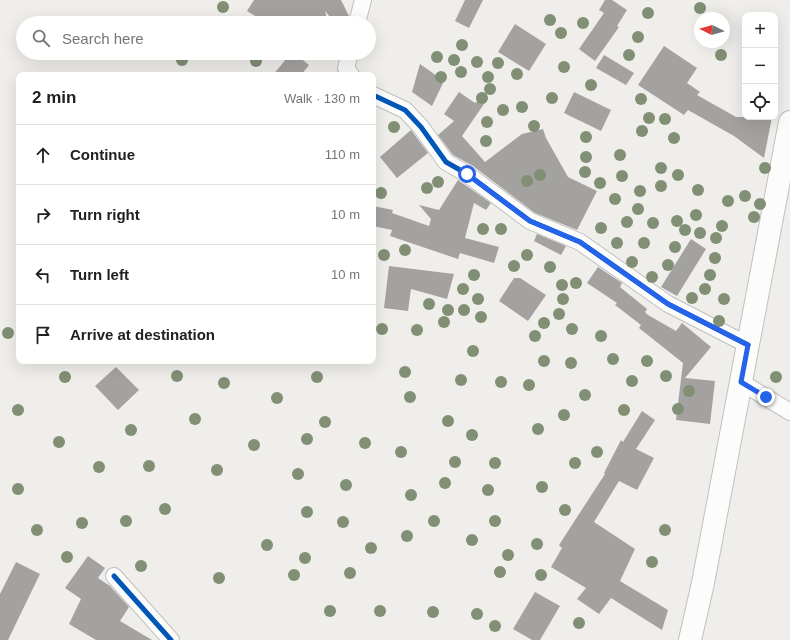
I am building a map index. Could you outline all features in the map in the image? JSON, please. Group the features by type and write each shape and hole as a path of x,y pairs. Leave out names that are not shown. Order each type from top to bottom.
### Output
{"main road":[{"path":"690,640 703,583 790,122"}],"street":[{"path":"359,16 363,0"},
{"path":"348,60 346,68 349,72"},
{"path":"376,96 405,110 421,127 446,162 467,174 530,221 580,242 668,304 748,345"},
{"path":"741,382 790,412"},
{"path":"114,576 171,640"}],"building":[{"path":"254,0 341,0 349,16 329,16 325,11 326,16 255,16 247,11"},
{"path":"465,0 483,0 469,28 455,21"},
{"path":"605,0 612,0 627,10 617,26 619,27 595,61 579,49 604,13 599,10"},
{"path":"515,24 546,44 529,71 498,52"},
{"path":"664,46 697,68 687,83 700,92 697,95 736,117 742,117 742,120 771,120 764,158 734,136 688,110 684,115 638,85"},
{"path":"604,55 634,73 626,85 596,68"},
{"path":"285,60 303,60 309,65 303,72 275,72"},
{"path":"420,64 444,81 432,106 412,92"},
{"path":"459,92 475,103 482,97 486,101 462,136 485,162 522,134 543,129 546,138 568,177 597,191 577,230 535,213 473,166 453,155 438,135 454,121 444,114"},
{"path":"574,92 611,110 601,131 564,113"},
{"path":"411,130 428,153 397,178 380,157"},
{"path":"458,180 491,203 486,210 474,203 465,238 499,247 494,263 460,253 458,259 390,236 392,230 376,227 376,207 393,210 392,213 429,226 431,219 419,205 439,210"},
{"path":"537,234 566,246 561,255 534,241"},
{"path":"691,239 706,249 677,296 661,287"},
{"path":"389,266 454,274 447,299 411,289 408,311 384,308"},
{"path":"598,267 622,283 620,287 647,309 645,312 648,315 676,331 682,323 711,347 685,378 715,381 710,424 676,420 683,363 639,328 641,325 615,305 617,303 587,283"},
{"path":"514,278 520,278 546,295 528,321 499,301"},
{"path":"116,367 139,390 118,410 95,386"},
{"path":"642,411 655,420 636,449 654,458 637,490 619,481 594,522 635,549 620,581 668,610 662,630 611,598 599,614 577,599 586,588 551,567 562,548 559,545 605,474 604,473 621,440 623,442"},
{"path":"88,556 105,568 98,578 110,586 129,607 120,621 152,640 96,640 69,624 81,599 65,588"},
{"path":"16,562 40,574 8,640 0,640 0,594"},
{"path":"535,592 560,606 540,640 532,640 513,629"}],"cycle path":[{"path":"376,96 405,110 421,127 446,162 467,174 530,221 580,242 668,304 748,345"},
{"path":"114,576 171,640"}],"route":[{"path":"467,174 530,221 580,242 668,304 748,345 741,382 766,397"}]}
